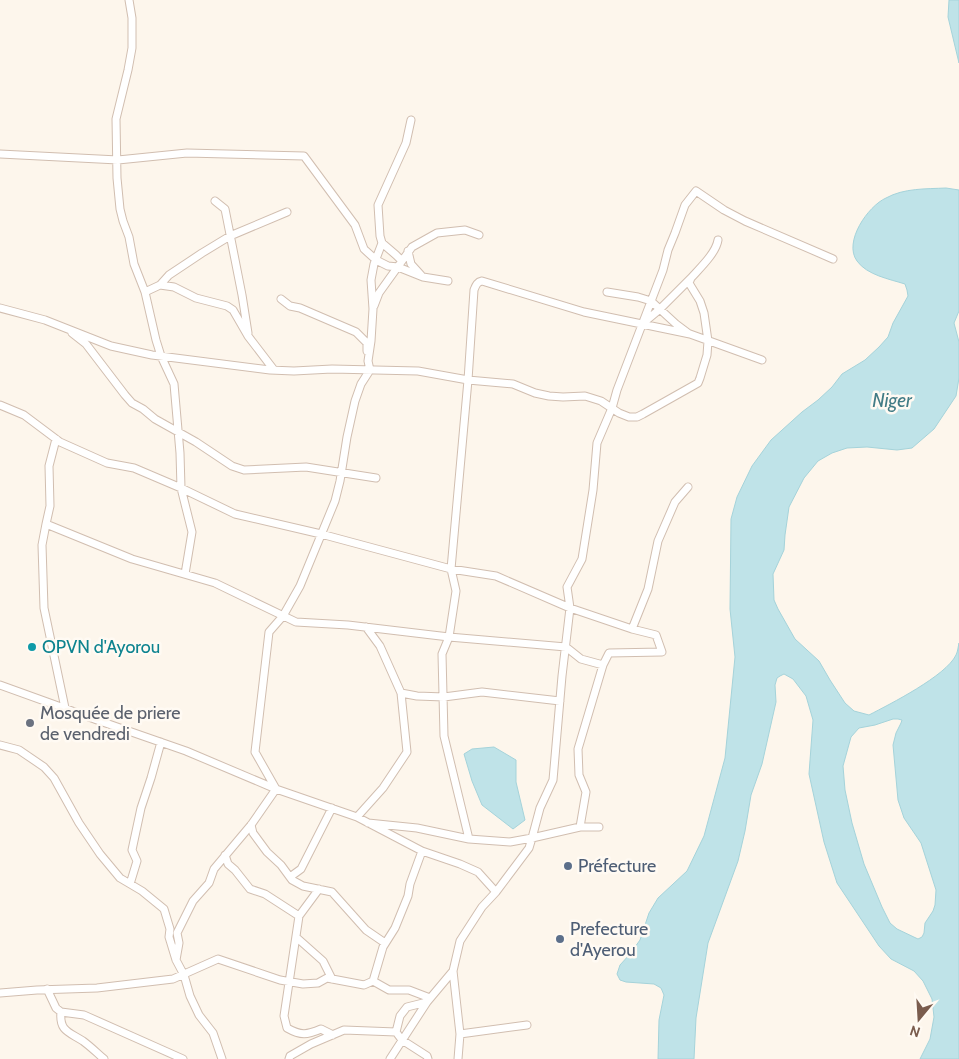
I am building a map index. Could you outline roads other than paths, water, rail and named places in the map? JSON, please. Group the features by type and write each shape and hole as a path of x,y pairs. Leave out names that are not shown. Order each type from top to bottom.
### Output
{"street":[{"path":"129,0 132,18 132,48 116,118 120,210 129,237 134,264 145,292 156,340 174,384 179,433 181,488 192,532 184,574"},
{"path":"411,120 406,144 378,205 380,236 382,243 400,264 423,277 448,281"},
{"path":"0,154 117,160 187,153 304,156 355,225 364,249 376,260 388,266 400,264"},
{"path":"458,1059 460,1034 453,971 460,941 482,907 496,892 529,848 540,808 552,780 570,608 567,587 582,559 593,490 597,443 612,408 685,206 696,191 744,221 833,259"},
{"path":"215,201 225,209 248,336"},
{"path":"145,292 160,285 169,276 230,236 287,212"},
{"path":"373,309 379,293 412,247 437,233 465,230 479,235"},
{"path":"642,324 691,278 714,251 718,240"},
{"path":"368,361 373,309 371,280 382,243"},
{"path":"408,252 412,264 423,277"},
{"path":"0,308 45,320 111,346 161,356 274,370 418,371 468,380 514,384 535,393 549,396 585,396 601,401 619,413 629,417 637,417 698,383 700,378 707,355 708,342 704,313 700,300 690,284 691,278"},
{"path":"469,839 444,736 442,654 449,637 456,591 451,569 474,290 476,285 482,281 584,312 690,334"},
{"path":"160,285 174,288 196,298 227,306 233,310 248,336 274,370"},
{"path":"607,292 651,301 690,334 762,360"},
{"path":"276,789 255,752 269,632 283,616 300,586 335,501 342,472 347,436 356,401 361,384 370,370 367,343 356,332 300,308 290,306 281,299"},
{"path":"68,329 86,344 132,403 232,466 244,470 306,467 376,478"},
{"path":"0,405 24,415 60,442 107,463 134,468 235,514 321,534 451,569 496,576 588,615 656,635 662,652 609,653 603,665 578,749 579,774 586,792 580,827"},
{"path":"56,439 49,466 50,506 42,545 44,608 65,708"},
{"path":"632,629 648,590 658,541 675,502 688,487"},
{"path":"46,524 132,558 215,583 296,622 566,647 581,659 603,665"},
{"path":"357,817 383,788 407,752 401,693 380,646 366,628"},
{"path":"0,684 186,751 276,789 357,817 422,851 478,872 496,892"},
{"path":"401,693 417,696 444,697 482,692 560,700"},
{"path":"130,884 137,862 132,850 141,808 152,778 161,742"},
{"path":"0,745 19,750 44,767 54,778 79,823 100,854 120,878 142,891 164,909 176,960 184,975 190,996 199,1015 212,1033 222,1059"},
{"path":"176,960 179,943 178,932 193,900 209,883 214,869 251,825 276,789"},
{"path":"290,877 301,869 332,808"},
{"path":"368,823 417,828 469,839 510,842 580,827 599,827"},
{"path":"251,825 267,852 281,865 292,880 303,886 332,892 366,930 385,943"},
{"path":"0,993 47,989 97,988 173,979 218,959 290,982 303,984 318,983 327,978 364,985 373,981 383,947 394,928 408,896 410,884 422,851"},
{"path":"225,855 228,864 250,889 265,894 300,916"},
{"path":"318,889 300,916 284,1016 287,1028 296,1033 310,1034 321,1029 333,1035"},
{"path":"296,937 323,961 332,979"},
{"path":"390,1059 428,1000 453,971"},
{"path":"373,981 389,990 408,990 428,1000"},
{"path":"47,989 56,1008 61,1012 84,1015 183,1059"},
{"path":"396,1032 400,1016 407,1007 428,1000"},
{"path":"61,1012 60,1020 66,1032 84,1041 104,1059"},
{"path":"460,1034 527,1025"},
{"path":"289,1059 290,1056 312,1044 344,1030 396,1032"},
{"path":"396,1032 402,1040 428,1059"}],"water":[{"path":"949,0 959,0 959,63 948,17"},
{"name":"Niger","path":"946,188 959,190 959,311 954,323 959,342 959,378 956,396 934,429 912,448 897,450 867,447 847,448 832,453 818,461 804,478 789,507 784,550 773,574 774,600 795,639 819,661 845,703 854,711 869,715 917,689 950,663 957,654 959,643 959,1059 920,1059 930,1039 934,1017 932,999 923,981 914,971 891,959 879,946 837,883 824,842 809,774 813,720 806,696 793,679 784,674 777,678 775,685 776,702 762,764 751,795 738,861 708,943 696,1018 694,1059 658,1059 659,1020 664,995 661,988 654,984 626,982 620,980 617,974 620,965 640,940 649,913 658,898 687,871 704,836 725,758 735,657 730,609 731,519 737,497 752,466 771,440 832,387 842,374 865,360 888,337 893,323 908,296 905,284 872,273 857,261 853,253 853,244 855,235 865,216 879,202 900,192","holes":["898,719 902,720 893,745 898,800 904,818 921,843 936,890 933,911 925,923 922,937 918,939 897,929 890,923 882,907 864,864 845,790 843,766 851,737 859,728"]},
{"path":"494,747 516,760 516,782 525,820 513,829 482,805 464,754 472,749"}],"place":[{"name":"OPVN d'Ayorou","path":"32,647"},
{"name":"Mosquée de priere de vendredi","path":"30,723"},
{"name":"Préfecture","path":"568,866"},
{"name":"Prefecture d'Ayerou","path":"560,939"}]}
